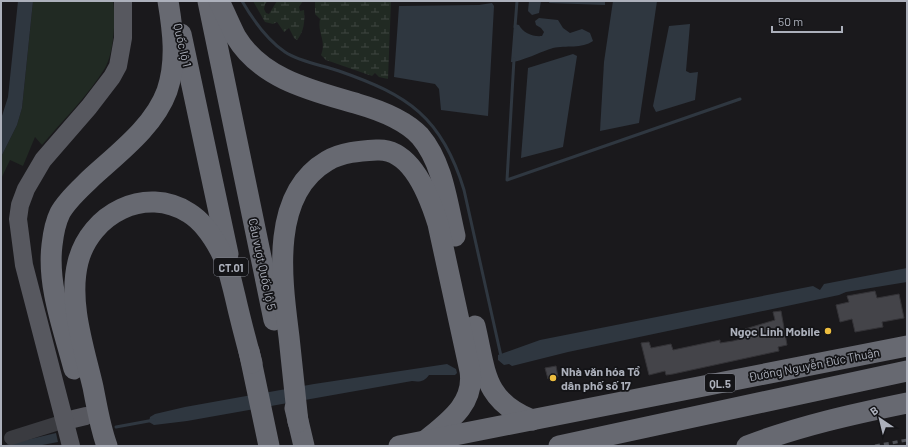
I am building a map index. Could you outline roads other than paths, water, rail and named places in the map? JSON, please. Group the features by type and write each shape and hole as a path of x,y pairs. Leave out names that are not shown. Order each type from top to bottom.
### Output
{"highway":[{"path":"91,446 86,416 51,274 52,244 60,213 77,192 134,137 154,114 167,91 172,65 174,36 168,1"},
{"name":"Quốc lộ 1","path":"174,1 252,363"},
{"name":"Cầu vượt Quốc lộ 5","path":"208,1 282,357 304,446"},
{"path":"219,1 237,37 255,59 275,74 299,87 373,108 397,120 419,136 434,158 444,190 488,382 494,394 505,405 532,420"},
{"path":"298,422 283,290 283,244 288,212 298,190 310,174 327,161 344,153 381,150 397,156 409,165 421,180 432,202 470,371 471,386 468,396 455,415 425,441"},
{"path":"107,446 79,327 75,277 81,252 92,232 101,221 114,211 139,203 169,204 189,213 210,234 228,269 252,363"},
{"name":"Đường Nguyễn Đức Thuận","path":"532,420 907,346"},
{"name":"CT.01","path":"252,363 269,446"},
{"name":"Đường Nguyễn Đức Thuận","path":"559,446 907,371"},
{"path":"747,446 781,433 840,417 907,403"},
{"name":"QL.5","path":"399,446 532,420"}],"main road":[{"path":"71,446 24,265 18,220 20,205 26,189 43,160 89,107 112,77 118,66 123,38 123,1"},
{"path":"65,421 86,416"}],"lane":[{"path":"11,438 65,421"}],"waterway":[{"path":"242,1 260,29 285,52 297,58 339,71 385,89 419,112 433,127 445,144 455,165 464,190 501,356"},
{"path":"515,27 517,1"},
{"path":"514,59 507,180 740,99"},
{"path":"116,427 154,420"}],"railway":[{"path":"875,446 907,440"}],"place":[{"name":"Ngọc Linh Mobile","path":"828,331"},
{"name":"Nhà văn hóa Tổ dân phố số 17","path":"553,378"}]}
